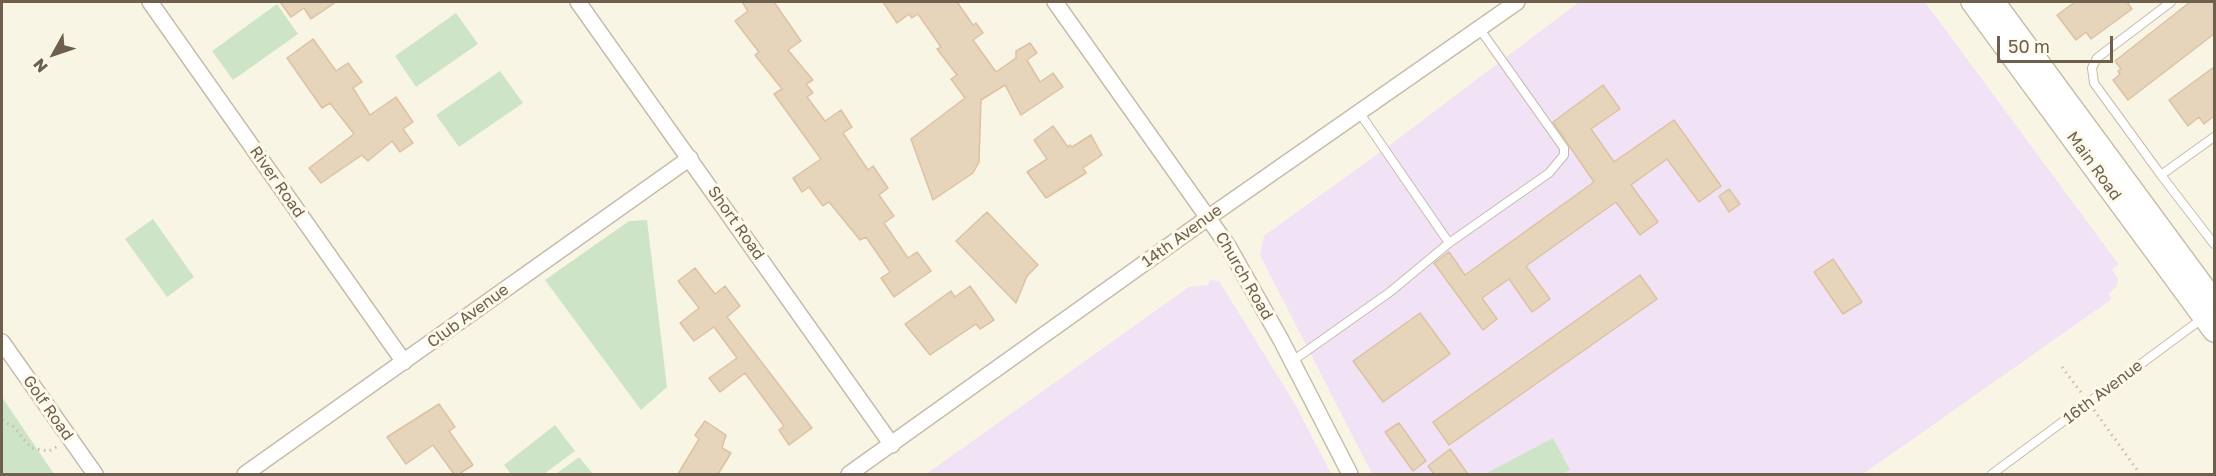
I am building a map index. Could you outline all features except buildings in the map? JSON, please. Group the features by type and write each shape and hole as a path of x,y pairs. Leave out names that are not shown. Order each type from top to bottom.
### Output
{"main road":[{"name":"Main Road","path":"1972,2 2211,316"},
{"name":"Main Road","path":"1994,2 2211,316"}],"street":[{"name":"River Road","path":"150,2 404,362"},
{"name":"Short Road","path":"578,2 892,445"},
{"name":"Church Road","path":"1055,2 1209,217 1292,362 1344,471"},
{"name":"14th Avenue","path":"849,474 1515,2"},
{"name":"Club Avenue","path":"245,474 690,158"},
{"name":"Golf Road","path":"2,342 95,474"}],"lane":[{"path":"2170,2 2097,58 2091,68 2094,83 2214,244"},
{"path":"1292,362 1402,283 1449,243 1549,173 1564,156 1564,148 1479,28"},
{"path":"1359,112 1449,243"},
{"path":"2161,175 2214,137"},
{"name":"16th Avenue","path":"1992,474 2211,316"}],"path":[{"path":"2062,367 2140,474"},
{"path":"2,420 14,427 31,448 49,451 69,438"}],"shaded area":[{"path":"1579,2 1925,2 2119,265 2112,269 2118,279 2117,286 2108,294 2112,299 1863,474 1372,474 1260,255 1264,236 1390,145"},
{"path":"1210,280 1219,281 1295,404 1331,474 926,474 1189,287 1208,285"}],"green space":[{"path":"277,4 298,34 233,80 212,51"},
{"path":"456,13 478,44 416,87 395,56"},
{"path":"500,71 523,103 459,147 436,115"},
{"path":"153,219 194,277 167,297 125,239"},
{"path":"647,220 667,387 641,410 545,280 629,221"},
{"path":"2,397 54,474 2,474"},
{"path":"555,425 575,451 544,474 511,474 504,465"},
{"path":"1553,438 1570,470 1561,474 1485,474"},
{"path":"579,457 593,474 556,474"}]}
